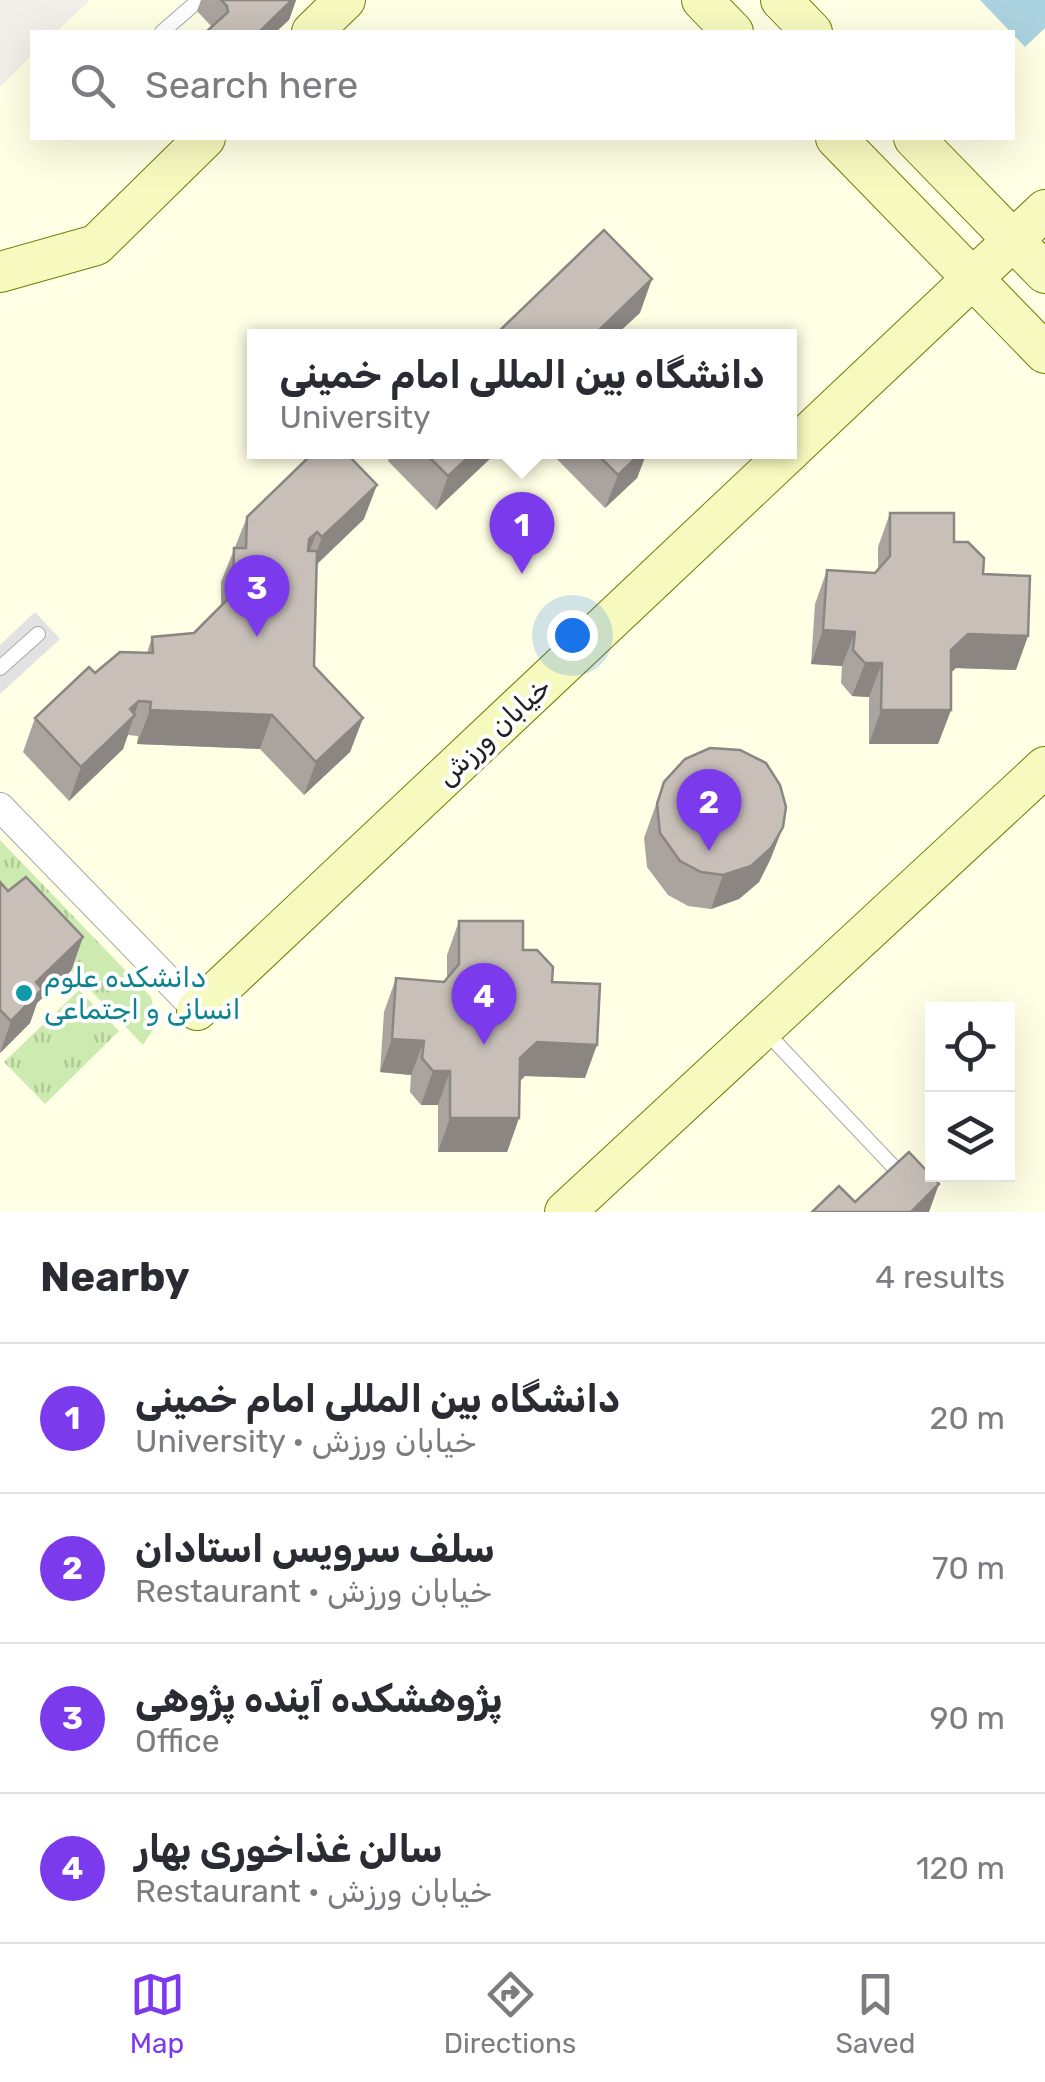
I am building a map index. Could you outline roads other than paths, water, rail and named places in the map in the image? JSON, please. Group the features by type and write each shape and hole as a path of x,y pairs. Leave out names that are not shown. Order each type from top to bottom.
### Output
{"street":[{"path":"314,30 345,0"},
{"path":"702,0 731,30"},
{"path":"781,0 810,30"},
{"path":"0,272 96,245 203,140"},
{"path":"838,140 1045,353"},
{"path":"916,140 1045,273"},
{"name":"خیابان ورزش","path":"797,444 1045,210"},
{"name":"خیابان ورزش","path":"197,1010 781,459"},
{"path":"566,1212 1045,767"},
{"path":"0,806 197,1010"}],"lane":[{"path":"164,30 199,0"},
{"path":"0,668 38,634"},
{"path":"763,1028 910,1184"}],"water":[{"path":"980,0 1045,0 1045,28 1025,47 1015,37 1015,30 1009,30"}],"place":[{"name":"دانشگاه بین المللی امام خمینی","path":"522,574"},
{"name":"پژوهشکده آینده پژوهی","path":"257,637"},
{"name":"سلف سرویس استادان","path":"709,851"},
{"name":"دانشکده علوم انسانی و اجتماعی","path":"24,993"},
{"name":"سالن غذاخوری بهار","path":"484,1045"}]}
